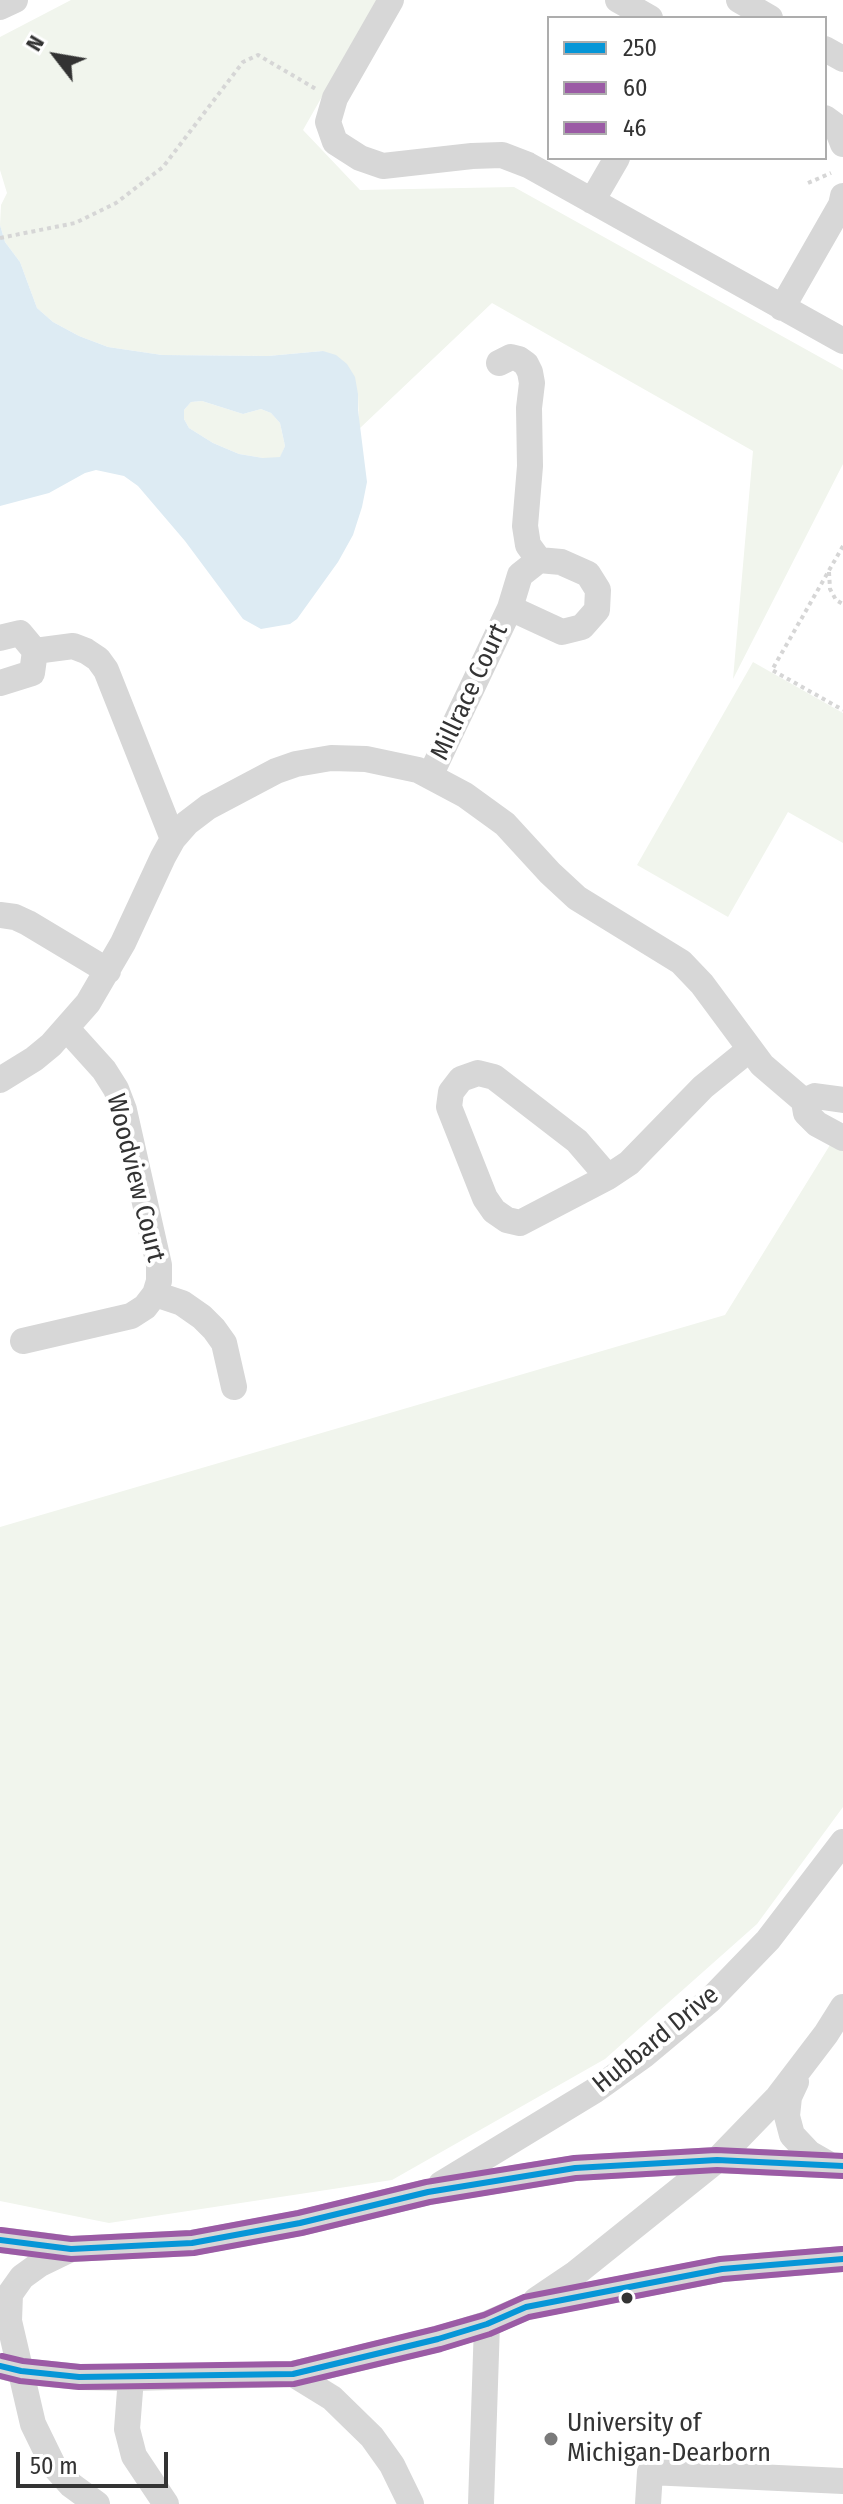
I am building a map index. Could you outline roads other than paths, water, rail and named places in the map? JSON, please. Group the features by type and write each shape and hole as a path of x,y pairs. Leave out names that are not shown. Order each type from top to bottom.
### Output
{"street":[{"path":"0,7 15,0"},
{"path":"391,0 335,98 328,122 335,142 360,158 383,166 502,155 528,165 843,341"},
{"path":"618,0 646,16"},
{"path":"739,0 767,16"},
{"path":"592,201 616,160"},
{"path":"782,308 836,232 841,205 837,185"},
{"path":"499,363 511,357 519,359 530,372 530,466 525,526 528,545 539,560"},
{"name":"Millrace Court","path":"430,776 510,608 520,575 539,560 561,562 588,574 598,590 597,610 582,627 562,632 510,608"},
{"path":"0,638 20,633 35,651 32,673 0,683"},
{"path":"35,651 73,646 98,659 106,670 173,839"},
{"path":"0,1080 34,1059 67,1029 88,1003 108,971 173,839 187,823 208,807 276,771 331,758 366,759 401,765 465,795 505,824 577,898 681,962 702,984 762,1065 804,1101 806,1113 817,1124 843,1138"},
{"path":"0,915 28,923 108,971"},
{"name":"Woodview Court","path":"23,1341 131,1316 145,1307 155,1294 159,1281 159,1265 124,1110 104,1070 67,1029"},
{"path":"608,1177 577,1141 494,1077 478,1073 461,1079 451,1092 449,1107 485,1198 494,1211 507,1220 520,1223 608,1177 629,1163 703,1087 750,1049"},
{"path":"804,1101 815,1096 843,1100"},
{"path":"155,1294 182,1303 214,1329 224,1343 234,1387"},
{"name":"Hubbard Drive","path":"428,2192 594,2091 643,2056 699,2009 768,1940 843,1842"},
{"path":"10,2368 79,2377 293,2374 394,2351 487,2324 526,2307 576,2273 717,2160 803,2066 843,2007"},
{"path":"803,2066 789,2097 787,2116 792,2135 809,2153 837,2166"},
{"path":"0,2240 71,2249 192,2243 300,2223 428,2192 575,2168 717,2160 837,2166"},
{"path":"71,2249 31,2270 10,2294 10,2368 53,2465 71,2485 97,2504"},
{"path":"526,2307 722,2269 843,2259"},
{"path":"481,2504 487,2324"},
{"path":"293,2374 332,2398 372,2437 392,2465 411,2504"},
{"path":"131,2378 127,2429 134,2456 166,2504"},
{"path":"648,2504 650,2472 843,2481"}],"place":[{"name":"University of Michigan-Dearborn","path":"551,2439"}]}
